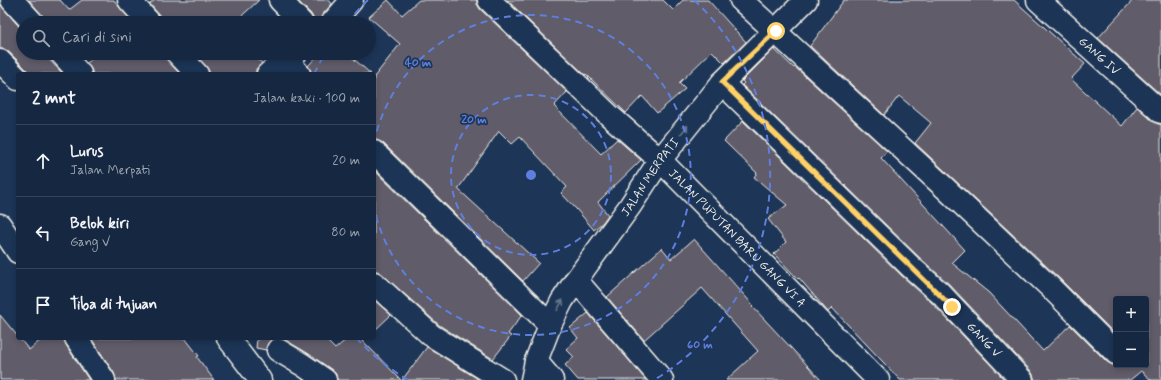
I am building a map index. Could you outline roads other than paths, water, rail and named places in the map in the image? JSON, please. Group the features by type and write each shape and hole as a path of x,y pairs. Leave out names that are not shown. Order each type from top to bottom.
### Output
{"street":[{"path":"12,0 27,16"},
{"path":"129,0 144,16"},
{"path":"280,0 295,16"},
{"path":"338,16 352,0"},
{"name":"JALAN PUPUTAN BARU GANG VI A","path":"489,0 610,116 660,160 878,380"},
{"path":"741,0 944,187 1051,288 1113,350"},
{"name":"JALAN MERPATI","path":"534,370 550,324 562,301 630,206 660,160 722,82 776,31 806,0"},
{"name":"GANG IV","path":"1038,0 1161,112"},
{"path":"67,60 78,72"},
{"path":"184,60 195,72"},
{"path":"0,61 16,77"},
{"path":"272,72 294,62"},
{"name":"GANG V","path":"722,82 911,267 940,293 1022,380"},
{"path":"376,154 550,324"},
{"path":"0,225 16,249"},
{"path":"576,280 662,380"},
{"path":"376,285 431,336 503,380"},
{"path":"77,340 104,380"},
{"path":"230,340 260,380"},
{"path":"264,380 279,344 303,365 325,380"},
{"path":"534,370 552,380"}]}
